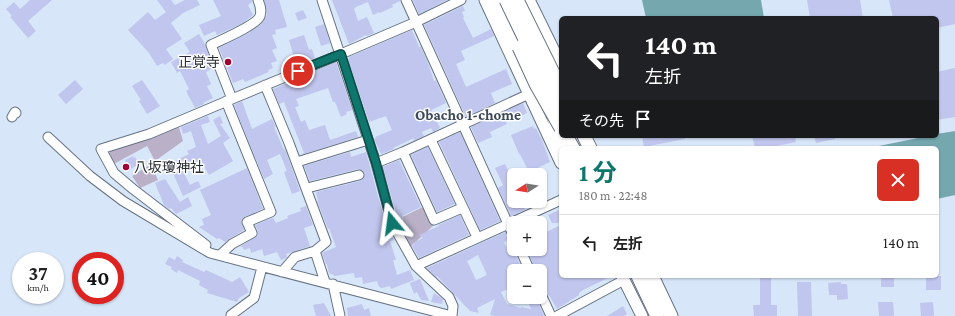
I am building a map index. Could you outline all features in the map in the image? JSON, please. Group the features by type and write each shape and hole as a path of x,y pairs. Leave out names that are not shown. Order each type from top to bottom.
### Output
{"highway":[{"path":"494,0 536,84 559,124"},
{"path":"506,0 559,110"},
{"path":"518,0 559,85"},
{"path":"528,0 559,63"},
{"path":"639,278 657,316"},
{"path":"653,278 672,316"},
{"path":"660,278 672,316"}],"main road":[{"path":"484,0 559,159"},
{"path":"524,0 537,24 545,47 550,104 554,124 559,137"},
{"path":"623,278 642,316"}],"street":[{"path":"220,255 232,244 252,234 247,222 270,212 229,100 211,45 241,30 258,19 261,14 261,8 258,0"},
{"path":"48,137 90,176 123,201 210,253 452,316 453,306 449,297 416,266 392,223 376,163 322,0"},
{"path":"406,0 507,222"},
{"path":"220,255 114,173 101,149 149,134 265,84 416,22 461,0"},
{"path":"265,84 297,162 326,242 315,251 295,257 282,272"},
{"path":"376,163 431,140 529,94"},
{"path":"297,162 368,140"},
{"path":"431,140 477,237"},
{"path":"403,152 434,220 462,208"},
{"path":"306,188 359,175"},
{"path":"526,216 559,201"},
{"path":"416,266 507,224"},
{"path":"315,251 329,283 340,316"},
{"path":"231,315 254,298 262,267"},
{"path":"557,316 621,278"},
{"path":"546,304 551,316"}],"shaded area":[{"path":"642,0 761,0 764,16 646,16"},
{"path":"178,124 183,141 155,161 147,146 112,165 108,154 113,149"},
{"path":"955,131 955,195 939,199 939,146 879,146 918,138 939,138 939,134"},
{"path":"151,164 158,180 140,188 132,176"},
{"path":"425,206 434,225 408,249 396,220"}],"building":[{"path":"30,0 52,0 28,21 36,31 28,38 10,17 12,16 6,9 14,2 20,9"},
{"path":"157,0 171,0 175,5 185,0 197,0 200,5 183,13 171,23 182,39 166,49 173,59 165,65 163,63 157,66 149,53 128,30 148,12 155,20 166,12"},
{"path":"213,0 252,0 252,2 248,5 253,15 243,23 217,35 215,31 204,36 199,25 221,16"},
{"path":"264,0 279,0 287,27 275,30 276,34 272,35 277,48 272,50 277,61 271,63 273,68 268,70 269,72 245,82 243,79 233,83 219,48 249,33 261,24 267,15"},
{"path":"332,0 400,1 392,5 393,7 373,15 368,2 356,7 354,9 358,21 367,17 374,33 367,36 366,35 349,44"},
{"path":"413,0 447,0 419,14"},
{"path":"807,0 860,0 863,16 810,16"},
{"path":"889,0 955,0 955,24 939,28 939,16 893,16"},
{"path":"463,6 465,11 462,12 463,18 473,38 491,29 494,36 461,51 465,60 456,64 466,87 506,69 512,84 491,93 495,103 466,117 424,25"},
{"path":"303,10 307,18 298,21 295,13"},
{"path":"324,24 330,43 321,46 315,27"},
{"path":"412,30 428,63 434,81 436,80 446,103 431,110 440,128 433,132 431,128 422,132 424,136 413,141 414,138 381,154 374,139 376,138 375,137 392,130 386,116 369,122 348,60 349,57"},
{"path":"199,34 205,44 213,68 206,72 211,84 207,86 213,98 195,108 186,91 189,89 180,71 177,73 171,62 190,52 184,43"},
{"path":"304,35 309,50 312,49 315,58 295,67 293,60 295,60 289,40"},
{"path":"336,62 352,110 346,112 347,114 341,117 328,88 296,99 299,106 295,107 301,122 305,120 309,130 325,125 330,140 356,131 358,137 300,155 304,153 284,102 279,104 273,89"},
{"path":"955,68 955,117 939,120 939,72"},
{"path":"75,80 83,89 66,104 58,95"},
{"path":"142,80 160,106 147,114 139,101 141,100 132,86"},
{"path":"242,101 252,129 272,119 284,150 285,149 300,191 292,194 284,172 287,171 280,154 267,160 273,174 264,179 234,105"},
{"path":"523,103 527,113 506,122 507,124 490,132 492,137 478,143 471,127"},
{"path":"208,116 210,122 201,125 208,144 221,136 213,120 220,116 223,123 220,124 230,138 223,143 233,161 209,175 201,161 182,169 190,185 198,181 201,187 183,196 169,164 189,154 187,151 196,147 191,131 183,134 181,127"},
{"path":"533,126 534,129 536,128 550,162 537,168 527,168 511,135"},
{"path":"460,132 500,221 480,230 439,142"},
{"path":"642,138 685,139 649,146 644,146"},
{"path":"752,138 795,138 796,142 777,146 754,146"},
{"path":"815,138 835,138 835,139 816,143"},
{"path":"428,147 455,204 437,212 411,155"},
{"path":"350,152 351,157 366,152 386,225 394,240 390,241 396,260 393,260 397,275 410,270 414,280 391,289 390,286 382,288 379,287 377,281 363,284 362,277 355,278 354,273 335,276 329,273 322,253 336,247 317,201 316,192 360,181 363,179 365,174 363,171 358,169 310,181 304,166"},
{"path":"133,156 139,164 129,170 125,160"},
{"path":"399,160 421,207 402,216 404,220 399,223 383,167"},
{"path":"505,164 507,168 507,207 498,188 503,185 495,168"},
{"path":"247,168 263,209 242,218 241,222 244,230 225,242 219,238 217,239 199,227 204,225 202,219 211,215 200,190"},
{"path":"165,179 180,202 188,197 192,206 176,214 171,208 169,209 164,205 155,183"},
{"path":"306,206 313,225 304,228 310,246 286,254 287,257 281,260 277,252 264,256 262,249 251,253 250,248 244,250 243,247 241,247 257,236 258,231 255,225 273,218 276,223 288,218 287,216 301,211 300,208"},
{"path":"507,208 524,208 525,210 511,216"},
{"path":"559,210 559,223 552,223 548,215"},
{"path":"460,215 469,235 419,258 412,246 414,245 413,243 423,238 419,235"},
{"path":"559,226 559,278 608,278 583,290 579,293 579,295 557,309 547,293 547,264 533,264 530,256 547,256 547,232"},
{"path":"505,232 507,240 504,242 507,248 507,256 516,256 520,264 507,264 507,290 501,292 507,304 531,309 529,304 539,304 544,316 490,315 495,299 477,308 479,313 470,311 437,276 436,277 427,268","holes":["478,255 487,275 476,280 467,261"]},
{"path":"177,256 183,260 182,262 204,272 206,270 232,282 240,277 249,292 239,298 237,302 207,293 208,290 199,285 200,281 178,270 177,273 171,269 172,267 165,264 169,257 175,260"},
{"path":"939,276 941,276 941,290 926,290 926,278 939,278"},
{"path":"760,278 771,278 771,305 777,305 777,316 754,316 753,305 760,305"},
{"path":"881,278 894,278 894,287 881,287"},
{"path":"420,279 429,301 421,300 417,292 414,294 410,283"},
{"path":"797,282 811,282 812,316 798,316"},
{"path":"841,282 841,284 847,284 848,299 837,300 837,295 829,295 828,283"},
{"path":"434,293 443,299 442,304 431,302"},
{"path":"878,302 893,302 894,316 879,316"},
{"path":"933,302 934,316 921,316 920,303"},
{"path":"324,303 331,316 316,316 313,305"},
{"path":"362,304 364,310 369,308 371,316 348,316 347,308"},
{"path":"623,306 627,314 624,316 607,316"}],"place":[{"name":"正覚寺","path":"228,62"},
{"name":"八坂瓊神社","path":"126,167"}],"district":[{"name":"Obacho 1-chome","path":"468,115"}],"route":[{"path":"298,71 341,54 376,163 392,223"}]}
